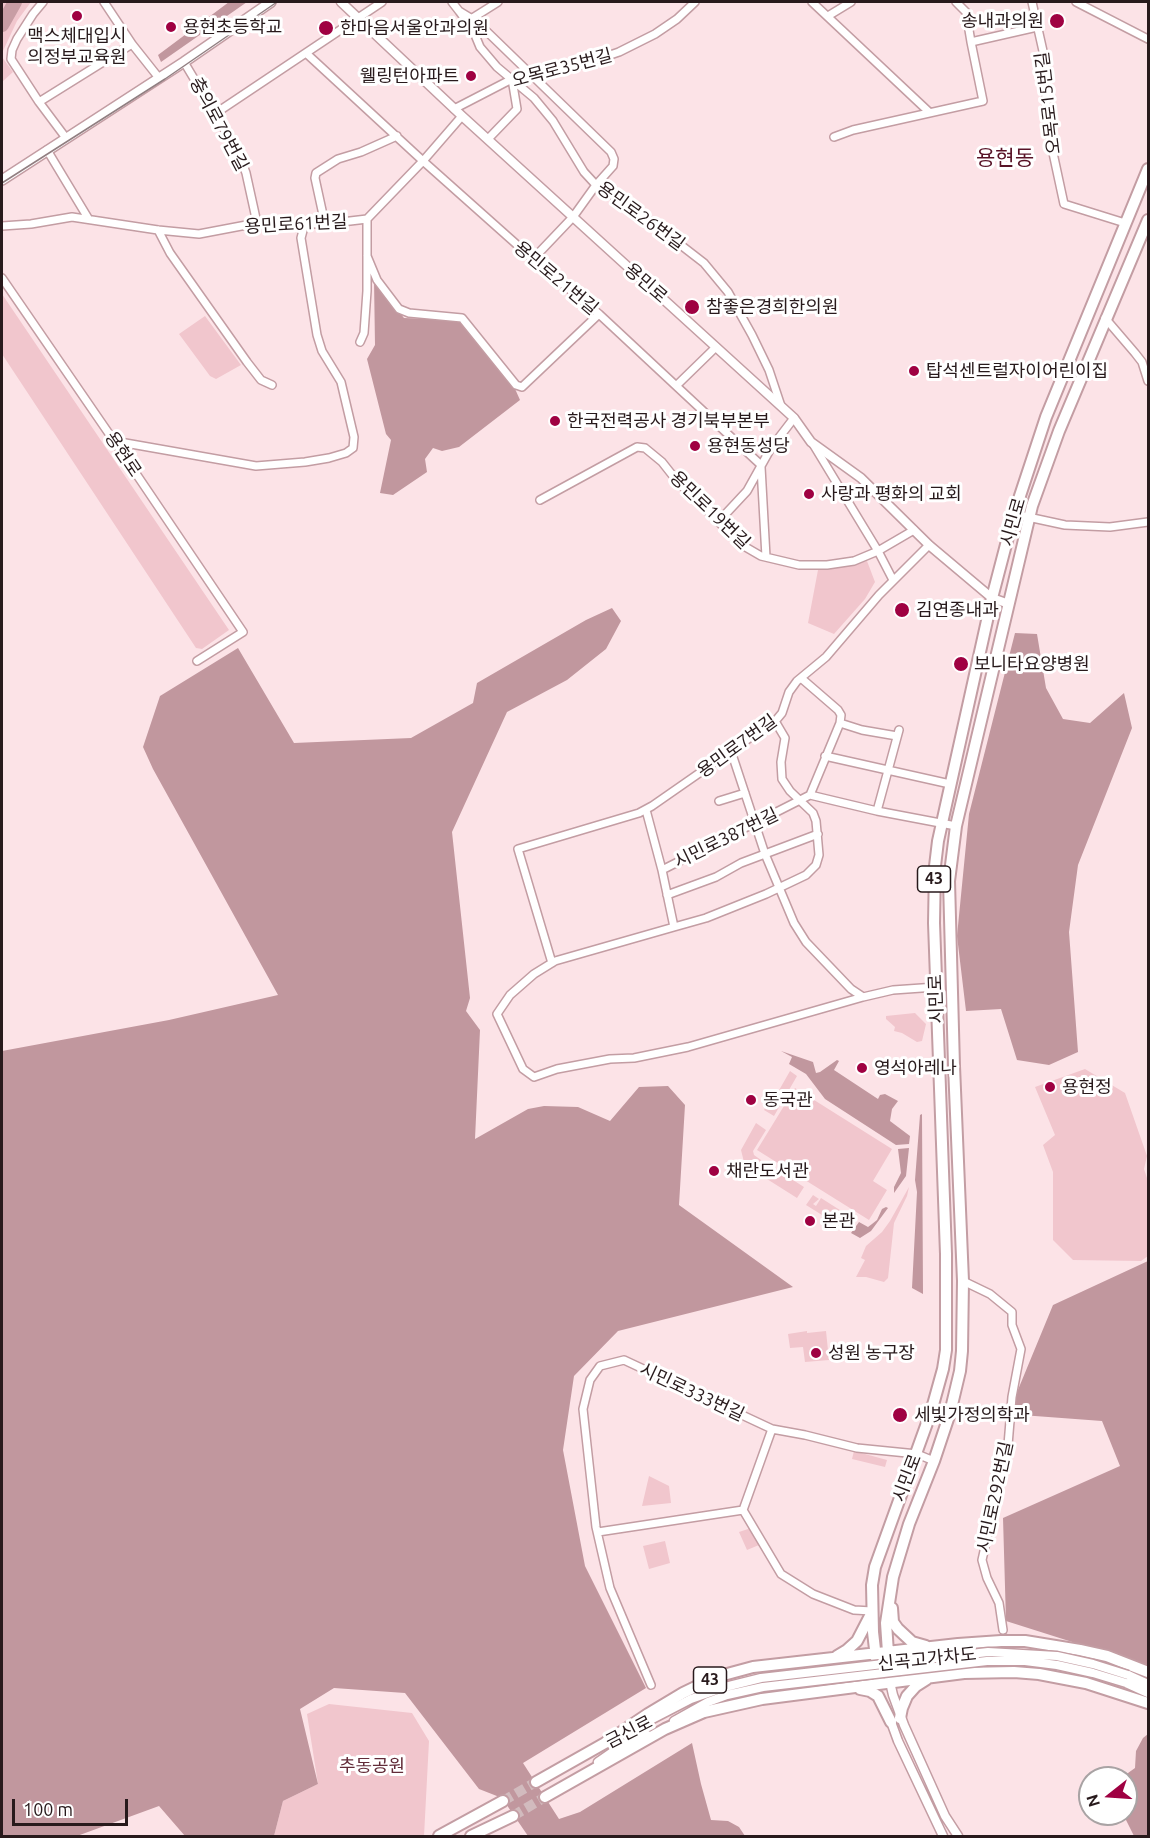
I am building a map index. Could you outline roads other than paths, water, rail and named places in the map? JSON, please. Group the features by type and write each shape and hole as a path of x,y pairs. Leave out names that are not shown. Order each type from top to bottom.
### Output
{"main road":[{"path":"2,180 184,62 271,2"},
{"name":"시민로","path":"879,1684 872,1611 873,1585 878,1558 917,1454 939,1388 945,1359 946,1254 934,896 935,866 941,824 992,598 1014,514 1046,417 1149,169"},
{"name":"시민로","path":"891,1682 886,1623 891,1586 909,1524 950,1413 960,1371 963,1281 949,909 949,870 956,826 1029,517 1059,431 1106,318 1146,232 1149,220"},
{"path":"891,1586 893,1616 897,1628 918,1644 935,1646"},
{"path":"829,1659 848,1650 857,1641 872,1611"},
{"path":"829,1659 935,1646 1001,1641 1048,1644 1107,1656 1149,1672"},
{"name":"43","path":"605,1743 664,1703 716,1677 753,1667 829,1659"},
{"path":"576,1778 665,1729 704,1712 753,1700 935,1676 987,1672 1039,1674 1086,1683 1149,1704"},
{"path":"896,1720 909,1694 921,1682 935,1676"},
{"path":"827,1690 870,1691 880,1699 896,1720"},
{"name":"금신로","path":"536,1782 605,1743"},
{"name":"금신로","path":"545,1797 576,1778"},
{"path":"440,1836 503,1801"},
{"path":"471,1836 513,1815"}],"street":[{"path":"43,2 17,39 11,59 66,138"},
{"path":"104,2 132,44 159,78"},
{"name":"용민로","path":"341,2 454,109 794,418 811,442 861,478 929,545 992,598 1009,604"},
{"path":"216,113 382,2"},
{"path":"452,2 469,21 531,75 611,152 614,159 613,166 573,217 533,259"},
{"path":"469,21 498,2"},
{"name":"오목로35번길","path":"454,109 512,79 575,67 619,52 677,20 696,2"},
{"path":"812,2 929,112"},
{"path":"828,16 850,2"},
{"path":"834,137 853,130 983,101 966,12 956,2"},
{"name":"오목로15번길","path":"1032,2 1045,60 1047,125 1064,204 1125,223"},
{"path":"1076,2 1149,39"},
{"name":"용민로26번길","path":"469,21 480,47 497,67 534,98 553,121 584,172 596,185 633,208 705,263 728,292 752,335 769,370 781,406"},
{"path":"971,42 1037,27"},
{"path":"39,102 132,44"},
{"name":"용민로21번길","path":"307,54 423,161 677,385 761,465"},
{"name":"충의로79번길","path":"184,62 239,154 246,173 257,223"},
{"path":"488,139 517,109 512,79"},
{"name":"용민로61번길","path":"2,226 72,217 199,234 257,223 325,224 367,219 423,161 462,116"},
{"path":"325,224 315,178 316,173 338,159 361,153 397,136"},
{"path":"47,150 88,218"},
{"path":"360,342 364,333 367,219"},
{"path":"114,441 256,466 305,462 346,453 352,448 354,437 341,382 322,351 317,335 301,238 305,223"},
{"path":"158,230 170,253 247,362 261,380 272,385"},
{"path":"367,256 377,280 399,309 410,313 462,318 516,385 522,387 599,315"},
{"name":"용현로","path":"2,278 243,632 197,661"},
{"path":"1106,318 1142,362 1149,381"},
{"path":"677,385 716,347"},
{"path":"719,521 747,491 761,465 794,418"},
{"path":"811,442 878,551 893,580"},
{"name":"용민로19번길","path":"540,500 636,447 645,448 662,462 677,481 742,545 766,557 799,565 827,565 854,561 878,551 914,530"},
{"path":"761,465 766,557"},
{"path":"1014,514 1065,525 1110,527 1149,522"},
{"name":"용민로7번길","path":"552,963 518,849 646,810 775,721 782,713 789,693 801,678 831,651 893,580 929,545"},
{"path":"801,678 841,715 840,723 810,795 956,826"},
{"path":"775,721 785,738 781,762 782,778 790,791 813,813 818,834 819,855 816,865 806,875 706,918 552,963 534,974 510,995 496,1014 523,1069 534,1077 568,1067 610,1059 634,1058 688,1047 862,997 902,989 936,987"},
{"path":"840,723 862,730 898,733 878,811"},
{"path":"731,751 765,854 800,934 830,968 862,997"},
{"path":"825,756 950,784"},
{"path":"719,801 745,793"},
{"name":"시민로387번길","path":"674,927 662,870 810,795"},
{"path":"646,810 662,870"},
{"path":"667,895 818,834"},
{"name":"시민로292번길","path":"963,1281 990,1294 1012,1312 1012,1325 1021,1349 1012,1396 1008,1445 981,1560 999,1603 1003,1630"},
{"name":"시민로333번길","path":"651,1685 610,1588 598,1532 583,1409 590,1380 600,1366 624,1360 772,1429 857,1448 917,1454 934,1461"},
{"path":"743,1510 772,1429"},
{"path":"598,1532 743,1510"},
{"path":"743,1510 782,1574 813,1594 854,1610 872,1611"},
{"name":"신곡고가차도","path":"726,1691 987,1661 1025,1661 1057,1665 1127,1679"},
{"path":"1127,1679 1149,1684"},
{"path":"1127,1679 1149,1693"},
{"name":"시민로","path":"891,1682 898,1741 943,1836"},
{"name":"시민로","path":"879,1684 945,1816 958,1836"},
{"name":"금신로","path":"605,1743 691,1700 726,1691"},
{"name":"금신로","path":"576,1778 624,1744 655,1732 726,1691"}],"waterway":[{"path":"2,25 15,2"}],"tunnel":[{"path":"1003,1630 1011,1678"},
{"path":"503,1801 536,1782"},
{"path":"513,1816 545,1797"}],"tram line":[{"path":"2,183 165,79 277,2"}],"place":[{"name":"맥스체대입시 의정부교육원","path":"77,16"},
{"name":"송내과의원","path":"1057,21"},
{"name":"용현초등학교","path":"171,27"},
{"name":"한마음서울안과의원","path":"326,28"},
{"name":"웰링턴아파트","path":"471,76"},
{"name":"참좋은경희한의원","path":"692,307"},
{"name":"탑석센트럴자이어린이집","path":"914,371"},
{"name":"한국전력공사 경기북부본부","path":"555,421"},
{"name":"용현동성당","path":"695,446"},
{"name":"사랑과 평화의 교회","path":"809,494"},
{"name":"김연종내과","path":"902,610"},
{"name":"보니타요양병원","path":"961,664"},
{"name":"영석아레나","path":"862,1068"},
{"name":"용현정","path":"1050,1087"},
{"name":"동국관","path":"751,1100"},
{"name":"채란도서관","path":"714,1171"},
{"name":"본관","path":"810,1221"},
{"name":"성원 농구장","path":"816,1353"},
{"name":"세빛가정의학과","path":"900,1415"}],"district":[{"name":"용현동","path":"1005,158"}],"park label":[{"name":"추동공원","path":"372,1766"}]}
